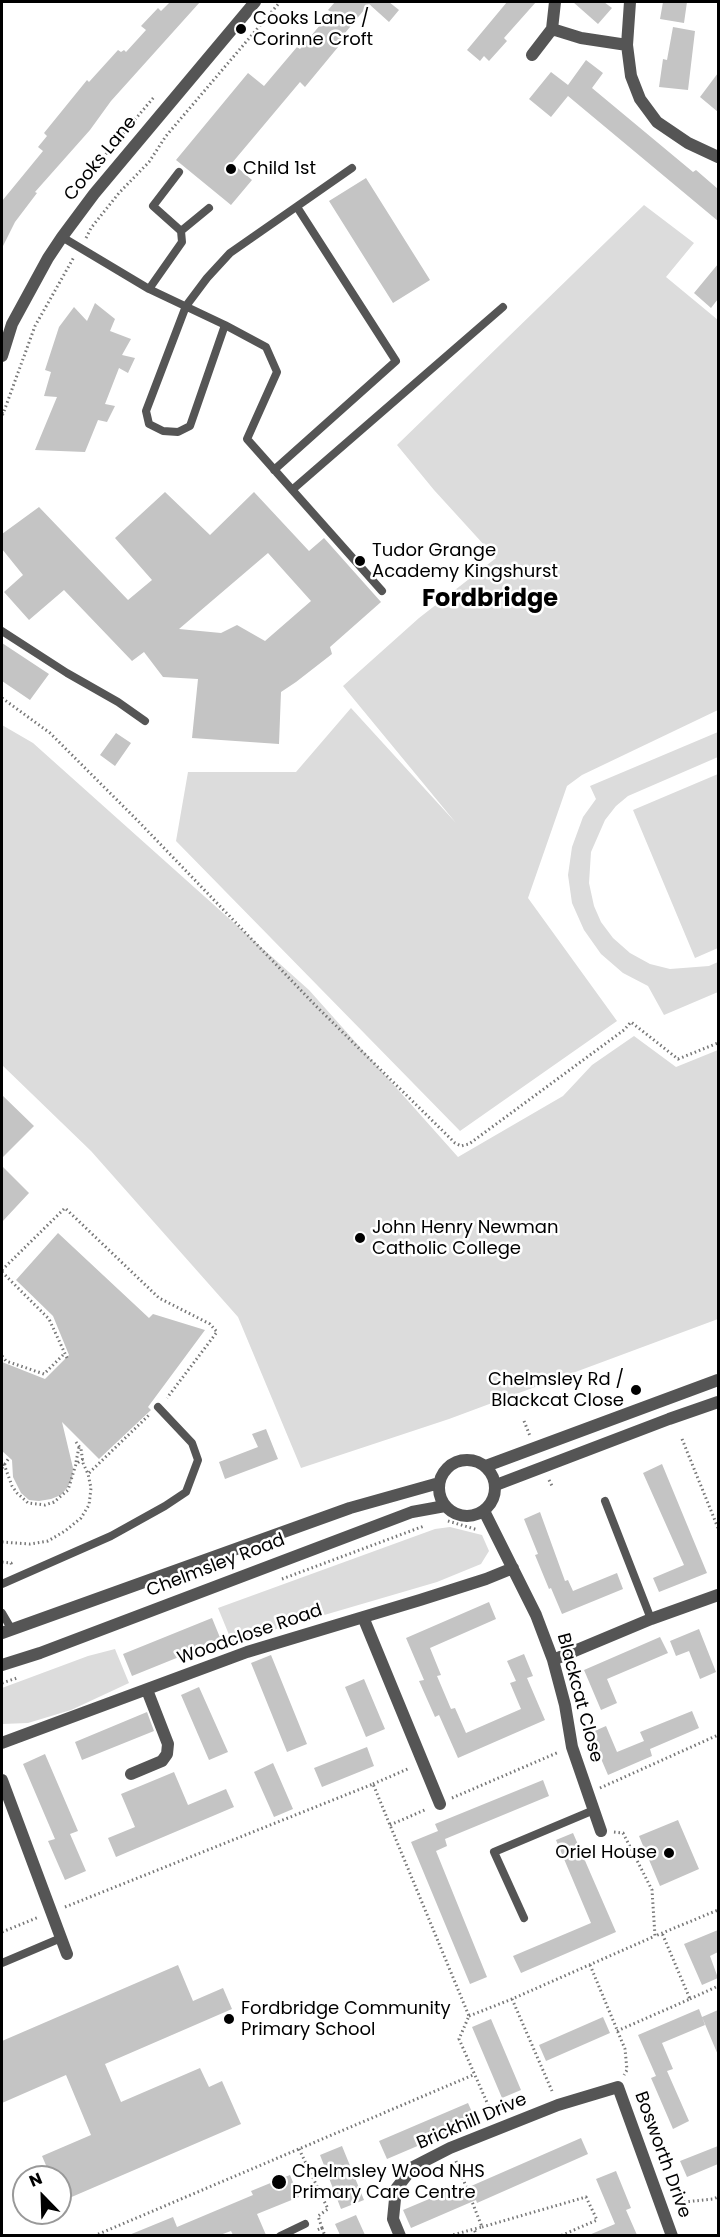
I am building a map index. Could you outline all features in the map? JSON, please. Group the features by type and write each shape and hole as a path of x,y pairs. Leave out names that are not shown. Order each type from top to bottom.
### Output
{"street":[{"name":"Cooks Lane","path":"2,356 12,324 62,237 94,194 255,2"},
{"path":"532,55 552,29 555,2"},
{"path":"630,2 627,45 631,76 640,99 657,122 688,143 718,157"},
{"path":"552,29 580,38 627,45"},
{"path":"486,1466 718,1380"},
{"path":"496,1485 718,1402"},
{"path":"445,1506 440,1495 439,1483 445,1469 458,1461 468,1459 486,1466 494,1478 496,1485 494,1498 484,1511"},
{"name":"Chelmsley Road","path":"7,1631 350,1508 439,1483"},
{"name":"Chelmsley Road","path":"2,1665 412,1512 445,1506 454,1514 465,1516 484,1511"},
{"name":"Blackcat Close","path":"484,1511 536,1615 553,1660 565,1706 572,1747 602,1831"},
{"name":"Woodclose Road","path":"2,1743 247,1652 486,1579 513,1568"},
{"path":"553,1660 718,1594"},
{"path":"363,1617 440,1803"},
{"path":"131,1774 162,1761 167,1754 168,1744 147,1690"},
{"path":"2,1780 67,1954"},
{"name":"Brickhill Drive","path":"400,2235 393,2219 396,2188 413,2167 450,2148 499,2128 558,2105 618,2087"},
{"name":"Bosworth Drive","path":"618,2087 672,2235"}],"lane":[{"path":"225,325 190,426 178,432 163,431 149,424 146,411 186,306 207,278 230,253 352,168"},
{"path":"149,289 182,243 181,231 153,206 179,172"},
{"path":"274,470 396,361 297,207"},
{"path":"181,231 209,208"},
{"path":"62,237 149,289 266,347 277,372 247,439 382,591"},
{"path":"292,490 503,307"},
{"path":"2,631 145,721"},
{"path":"2,1584 111,1536 186,1492 198,1460 192,1443 158,1407"},
{"path":"605,1501 651,1619"},
{"path":"2,1613 7,1631"},
{"path":"524,1918 494,1852 594,1810"},
{"path":"2,1963 61,1938"},
{"path":"280,2235 305,2224"}],"path":[{"path":"2,419 35,326 91,228 119,193 149,162 166,136 280,2"},
{"path":"2,698 50,733 316,1006 455,1143 461,1146 470,1144 624,1030 631,1022 678,1059 718,1043"},
{"path":"2,1356 6,1361 46,1375 66,1355 49,1319 2,1271 65,1208 159,1298 210,1324 217,1332 163,1403 88,1474"},
{"path":"682,1439 718,1528"},
{"path":"2,1542 30,1544 48,1540 65,1531 81,1518 89,1505 92,1488 76,1442"},
{"path":"2,1457 12,1486 22,1498 28,1503 45,1505 54,1502 68,1490 72,1482 79,1447"},
{"path":"76,1464 83,1459"},
{"path":"442,1519 477,1531 492,1525"},
{"path":"277,1581 431,1523"},
{"path":"2,1683 24,1675"},
{"path":"587,1794 718,1735"},
{"path":"390,1825 572,1747"},
{"path":"2,1932 423,1763"},
{"path":"373,1784 469,2016"},
{"path":"602,1831 623,1833 652,1890 655,1936"},
{"path":"499,2128 459,2039 469,2016 718,1910"},
{"path":"662,1933 690,1999"},
{"path":"590,1965 625,2049 627,2070 618,2087"},
{"path":"618,2031 718,1986"},
{"path":"512,1999 558,2105"},
{"path":"94,2235 473,2074"},
{"path":"450,2148 482,2227"},
{"path":"299,2149 328,2209 318,2216 325,2235"},
{"path":"661,2204 713,2199 718,2196"},
{"path":"449,2235 586,2197 597,2220 560,2235"},
{"path":"313,2232 322,2228"},
{"path":"474,2229 477,2235"}],"shaded area":[{"path":"644,205 694,243 666,277 718,320 718,710 582,775 567,786 528,898 617,1021 460,1131 176,841 188,772 296,772 351,708 456,823 343,686 419,618 496,558 434,490 397,445"},
{"name":"John Henry Newman Catholic College","path":"2,725 33,743 309,990 458,1157 563,1096 592,1065 634,1036 676,1067 718,1050 718,1319 449,1419 301,1468 238,1317 91,1151 2,1065"},
{"path":"718,732 718,757 628,796 605,820 591,852 589,883 594,906 601,922 613,938 630,953 650,964 670,969 709,966 718,962 718,992 664,1015 648,986 623,973 601,954 584,930 572,903 568,875 572,847 583,817 596,799 590,786"},
{"path":"718,774 718,948 695,958 633,810"},
{"path":"450,1527 482,1535 489,1551 481,1564 437,1582 232,1642 218,1608 435,1529"},
{"path":"115,1649 129,1683 71,1710 28,1723 2,1724 2,1688 88,1656"}],"building":[{"path":"170,2 200,2 111,101 90,130 35,192 37,193 15,222 2,248 2,201 43,151 38,147 47,136 44,133 87,80 89,82 118,50 126,52 146,30 141,26 158,8 161,11"},
{"path":"335,2 389,2 399,10 389,22 369,4 345,33 348,35 305,87 300,82 232,163 252,180 231,205 176,160 248,73 264,86 297,47 300,49 331,12 328,10"},
{"path":"507,2 536,2 504,38 507,41 489,61 484,56 480,61 467,50"},
{"path":"573,2 604,2 612,8 598,24"},
{"path":"663,2 687,2 684,23 660,19"},
{"path":"673,27 695,31 688,90 659,87 663,59 667,60"},
{"path":"586,60 603,73 592,88 693,172 696,170 718,189 718,221 568,96 551,117 529,99 551,72 568,85"},
{"path":"718,73 718,112 700,97"},
{"path":"366,178 430,280 393,303 329,201"},
{"path":"718,264 718,299 711,308 694,293"},
{"path":"95,303 115,319 110,331 131,339 122,355 135,358 128,373 119,368 105,404 115,406 107,422 98,420 85,452 35,450 57,397 44,396 51,372 45,370 59,327 74,307 87,321"},
{"path":"165,492 210,535 254,492 309,551 324,538 381,602 330,647 332,654 281,692 279,744 192,738 198,679 163,677 144,652 132,661 64,590 29,620 4,592 23,575 2,549 2,534 39,507 128,600 152,580 115,538","holes":["268,553 311,601 265,641 237,625 221,633 179,629"]},
{"path":"2,643 49,674 30,700 2,681"},
{"path":"116,733 131,743 115,766 100,755"},
{"path":"2,1095 34,1126 2,1158"},
{"path":"2,1166 29,1193 2,1222"},
{"path":"58,1233 149,1318 153,1314 205,1330 148,1407 151,1410 99,1459 62,1422 73,1468 72,1479 61,1495 39,1501 29,1500 21,1493 13,1477 12,1460 2,1451 2,1362 45,1379 69,1355 53,1316 16,1280"},
{"path":"266,1429 278,1459 225,1479 219,1462 258,1447 252,1434"},
{"path":"662,1464 707,1573 659,1592 653,1578 684,1565 643,1473"},
{"path":"540,1512 565,1581 568,1580 573,1591 617,1573 623,1589 562,1614 535,1555 538,1554 524,1519"},
{"path":"489,1602 496,1619 430,1648 441,1675 437,1676 451,1709 455,1708 466,1733 521,1709 510,1683 516,1681 507,1661 524,1654 533,1676 527,1678 545,1720 458,1758 439,1715 435,1717 419,1681 424,1680 406,1638"},
{"path":"212,1618 221,1640 132,1676 123,1654"},
{"path":"699,1629 716,1672 700,1679 689,1651 676,1656 670,1641"},
{"path":"660,1637 668,1653 607,1679 617,1703 601,1710 584,1670"},
{"path":"271,1655 307,1744 287,1752 251,1663"},
{"path":"364,1679 385,1729 366,1737 345,1687"},
{"path":"199,1687 228,1752 209,1760 181,1695"},
{"path":"692,1711 699,1728 650,1749 652,1756 608,1775 590,1733 606,1726 617,1752 644,1741 640,1732"},
{"path":"147,1712 154,1731 82,1760 75,1742"},
{"path":"367,1747 374,1766 322,1787 314,1768"},
{"path":"45,1754 78,1831 70,1834 86,1871 65,1880 48,1841 55,1839 23,1764"},
{"path":"273,1763 293,1809 274,1817 254,1772"},
{"path":"174,1772 188,1805 226,1789 234,1807 116,1857 108,1838 135,1827 121,1794"},
{"path":"543,1780 549,1796 445,1839 447,1846 436,1851 487,1977 470,1984 411,1842 438,1831 435,1824"},
{"name":"Oriel House","path":"678,1820 699,1869 660,1886 639,1836"},
{"path":"573,1833 616,1932 521,1973 513,1956 591,1923 556,1840"},
{"path":"718,1930 718,1952 710,1956 718,1978 702,1985 684,1944"},
{"path":"178,1965 193,2001 223,1988 232,2009 105,2064 121,2102 200,2068 209,2087 222,2081 241,2124 72,2197 72,2165 46,2165 42,2156 91,2135 66,2075 2,2103 2,2041"},
{"path":"699,2009 705,2025 662,2043 673,2069 667,2071 689,2121 673,2129 651,2078 656,2076 638,2035"},
{"path":"718,2010 718,2055 702,2017"},
{"path":"603,2017 610,2033 546,2061 539,2045"},
{"path":"491,2019 521,2090 502,2098 472,2027"},
{"path":"468,2103 476,2121 387,2159 379,2141"},
{"path":"581,2138 588,2154 477,2203 476,2200 411,2228 403,2210 460,2186 462,2190"},
{"path":"342,2146 364,2200 341,2209 320,2155"},
{"path":"718,2146 718,2164 687,2177 680,2161"},
{"path":"616,2171 631,2208 626,2210 637,2235 589,2235 615,2224 596,2179"},
{"path":"290,2175 299,2197 257,2214 266,2235 233,2235 231,2231 220,2235 129,2235 173,2217 177,2227 253,2195 251,2191"},
{"path":"356,2215 365,2235 340,2235 335,2224"}],"place":[{"name":"Cooks Lane / Corinne Croft","path":"241,29"},
{"name":"Child 1st","path":"231,169"},
{"name":"Tudor Grange Academy Kingshurst","path":"360,561"},
{"name":"John Henry Newman Catholic College","path":"360,1238"},
{"name":"Chelmsley Rd / Blackcat Close","path":"636,1390"},
{"name":"Oriel House","path":"669,1853"},
{"name":"Fordbridge Community Primary School","path":"229,2019"},
{"name":"Chelmsley Wood NHS Primary Care Centre","path":"279,2182"}],"district":[{"name":"Fordbridge","path":"490,600"}]}
